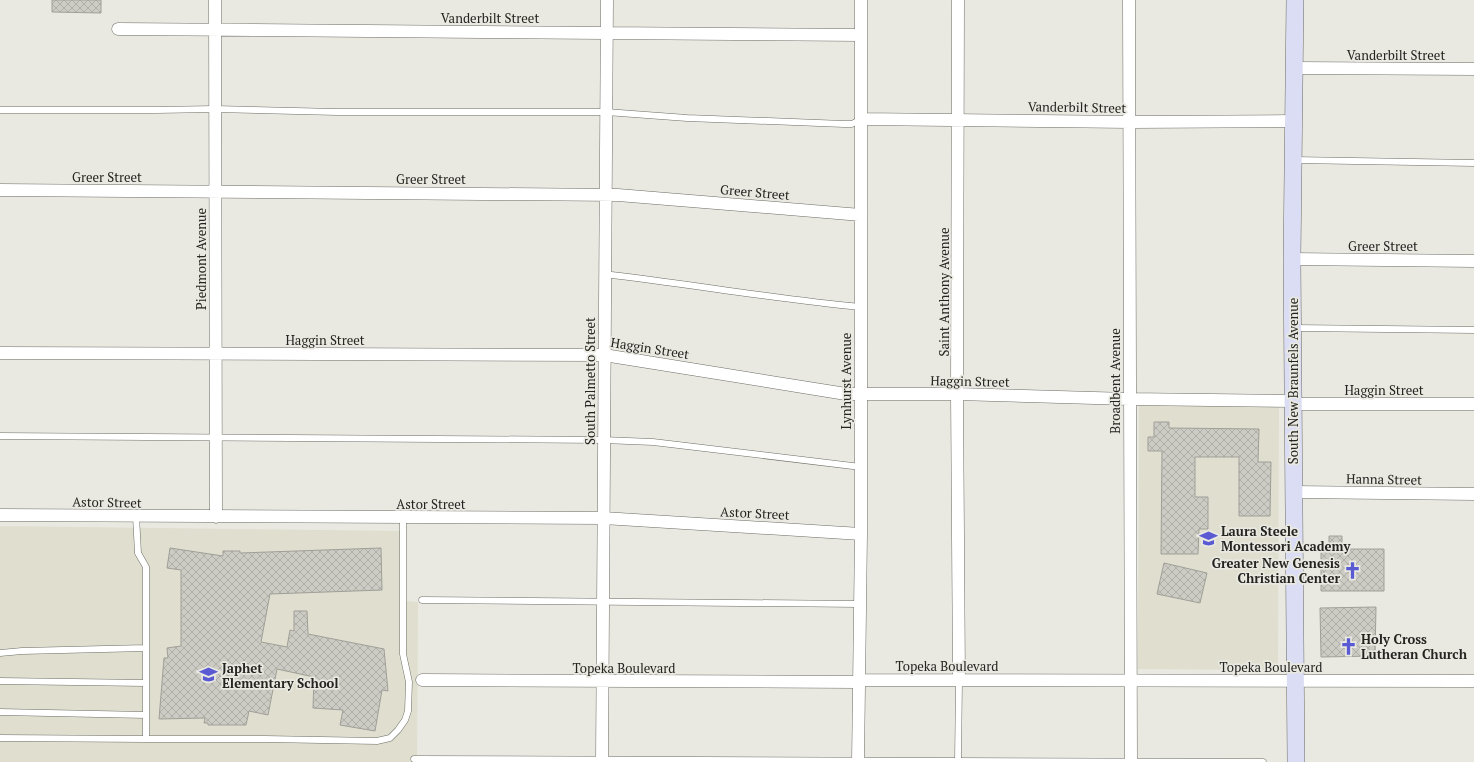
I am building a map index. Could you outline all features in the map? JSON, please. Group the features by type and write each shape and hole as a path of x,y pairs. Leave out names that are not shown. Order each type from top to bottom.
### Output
{"main road":[{"name":"South New Braunfels Avenue","path":"1295,0 1293,68 1292,259 1296,762"}],"street":[{"name":"Piedmont Avenue","path":"215,0 216,517"},
{"name":"South Palmetto Street","path":"602,760 607,0"},
{"name":"Lynhurst Avenue","path":"858,761 861,534 861,0"},
{"name":"Saint Anthony Avenue","path":"958,0 957,394 959,680"},
{"name":"Broadbent Avenue","path":"1129,0 1131,762"},
{"name":"Vanderbilt Street","path":"118,29 861,35"},
{"name":"Vanderbilt Street","path":"1293,68 1474,69"},
{"name":"Vanderbilt Street","path":"861,119 1130,122 1293,121"},
{"name":"Greer Street","path":"0,190 605,194 860,215"},
{"name":"Greer Street","path":"1292,259 1474,261"},
{"name":"Haggin Street","path":"0,353 604,356 846,394 957,394 1129,399 1474,404"},
{"name":"Hanna Street","path":"1293,492 1474,494"},
{"name":"Astor Street","path":"0,515 603,518 861,534"},
{"name":"Topeka Boulevard","path":"422,680 602,682 858,682 861,680 1474,681"}],"lane":[{"path":"0,110 215,109 337,112 606,112 687,118 844,124 852,124 861,119"},
{"path":"1293,160 1474,163"},
{"path":"604,274 860,307"},
{"path":"1293,328 1474,330"},
{"path":"0,436 604,440 653,442 860,467"},
{"path":"136,516 138,553 146,567 146,739"},
{"path":"0,738 265,738 377,741 390,738 405,720 408,711 409,682 403,654 403,518"},
{"path":"422,600 859,604"},
{"path":"0,653 22,651 146,648"},
{"path":"958,761 959,680"},
{"path":"0,681 146,683"},
{"path":"0,712 146,715"},
{"path":"414,759 1263,762"}],"shaded area":[{"name":"Laura Steele Montessori Academy","path":"1139,405 1279,406 1278,670 1138,669"},
{"name":"Japhet Elementary School","path":"0,526 403,531 403,601 418,602 417,762 0,762"}],"building":[{"path":"52,0 101,0 101,13 52,12"},
{"path":"1154,422 1169,422 1169,428 1259,429 1258,462 1271,462 1270,516 1239,516 1239,457 1195,457 1195,497 1208,497 1208,529 1199,529 1198,554 1161,554 1162,451 1148,451 1148,437 1154,437"},
{"name":"Greater New Genesis Christian Center","path":"1329,536 1342,536 1342,549 1384,549 1384,591 1321,591 1321,549 1329,549"},
{"path":"170,548 223,556 223,551 240,551 240,553 381,548 382,590 270,594 261,642 287,647 290,630 294,631 294,611 307,611 308,634 384,649 388,691 382,690 375,731 340,725 343,710 313,708 314,677 277,669 268,715 249,711 246,725 208,725 208,723 204,723 205,718 159,719 164,658 168,658 167,648 181,646 181,570 167,568"},
{"path":"1164,563 1207,573 1200,603 1157,594"},
{"path":"1376,607 1375,656 1321,657 1320,608"}],"place":[{"name":"Laura Steele Montessori Academy","path":"1208,538"},
{"name":"Greater New Genesis Christian Center","path":"1353,570"},
{"name":"Holy Cross Lutheran Church","path":"1348,646"},
{"name":"Japhet Elementary School","path":"209,675"}]}
